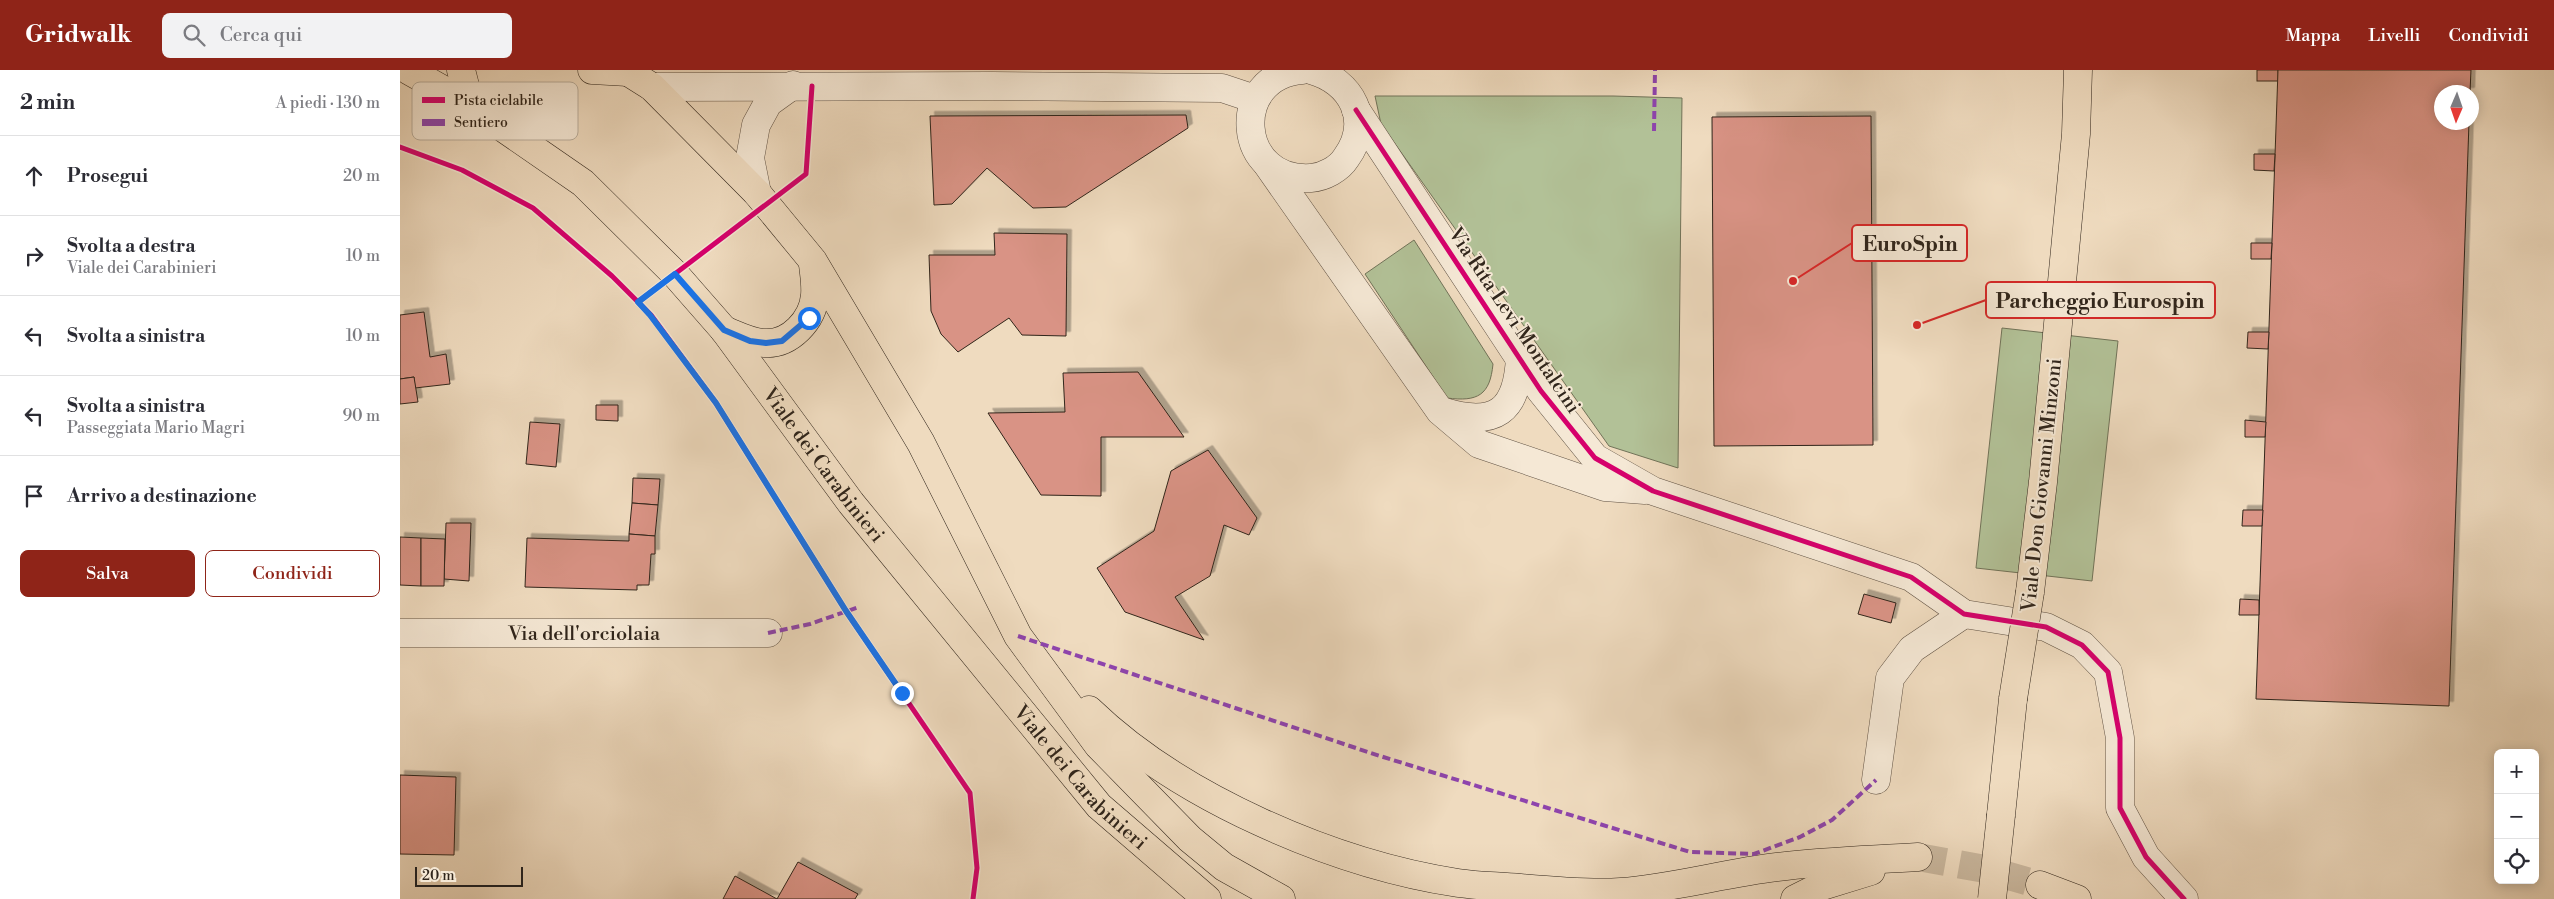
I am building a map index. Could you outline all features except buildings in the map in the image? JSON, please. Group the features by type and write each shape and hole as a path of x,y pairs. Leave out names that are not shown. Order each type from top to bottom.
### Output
{"main road":[{"name":"Viale dei Carabinieri","path":"408,70 429,82"},
{"path":"592,70 627,71"},
{"name":"Viale Don Giovanni Minzoni","path":"1992,899 2014,699 2030,592 2043,482 2076,134 2078,70"},
{"name":"Viale dei Carabinieri","path":"627,71 652,87 757,193 813,262 921,443 1018,636 1098,745 1190,839 1224,867 1281,899"},
{"name":"Viale dei Carabinieri","path":"521,140 583,183 675,274 724,330 851,503 1098,806 1206,899"},
{"path":"724,330 750,341 766,343 782,341 798,329 809,318 815,296 813,262"},
{"name":"Viale dei Carabinieri","path":"1032,655 1114,735 1157,766 1232,808 1313,844 1385,866 1458,883 1545,891 1619,892 1681,885 1777,867 1918,857 1815,893"},
{"path":"2040,885 2077,899"},
{"path":"1795,899 1815,893"}],"street":[{"path":"652,87 793,85 1222,88 1255,98 1265,86 1278,76 1302,70"},
{"name":"Via Rita Levi Montalcini","path":"1311,70 1325,74 1339,82 1350,95 1356,110 1541,391 1595,458 1654,491 1911,577 1964,614"},
{"path":"757,193 750,158 756,125 768,103 793,85"},
{"name":"Via Rita Levi Montalcini","path":"1255,98 1250,116 1250,133 1256,150 1440,411 1479,444 1605,486 1654,491"},
{"name":"Via Rita Levi Montalcini","path":"1267,164 1281,174 1298,178 1316,177 1332,171 1346,159 1354,144 1358,127 1356,110"},
{"name":"Via Rita Levi Montalcini","path":"1440,411 1467,419 1483,419 1499,412 1518,384 1520,358"},
{"path":"1876,780 1890,678 1912,650 1964,614 2046,627 2082,645 2108,672 2120,738 2120,808 2146,858 2184,899"},
{"name":"Via dell'orciolaia","path":"400,633 768,633"}],"green space":[{"path":"1375,96 1613,96 1682,98 1678,468 1609,446 1381,124"},
{"path":"1414,240 1493,364 1489,383 1480,394 1474,397 1467,399 1447,398 1365,274"},
{"path":"2002,328 2118,341 2092,581 1976,568"}],"tunnel":[{"path":"1918,857 1985,869 2040,885"}],"marked path":[{"path":"1654,131 1655,70"},
{"path":"768,633 810,624 859,607"},
{"path":"1018,636 1380,756 1690,852 1754,854 1800,837 1832,820 1876,780"}],"cycle path":[{"path":"638,302 806,174 812,86"},
{"path":"1356,110 1541,391 1595,458 1653,491 1911,577 1964,614 2046,627 2082,645 2108,672 2120,738 2120,808 2146,857 2184,899"},
{"path":"400,147 462,170 533,208 612,276 651,315 716,403 846,611 970,793 977,868 973,899"}],"place":[{"name":"EuroSpin","path":"1793,281"},
{"name":"Parcheggio Eurospin","path":"1917,325"}],"route":[{"path":"809,318 782,341 766,343 750,341 724,330 675,274 638,302 650,315 716,403 846,611 902,693"}]}
